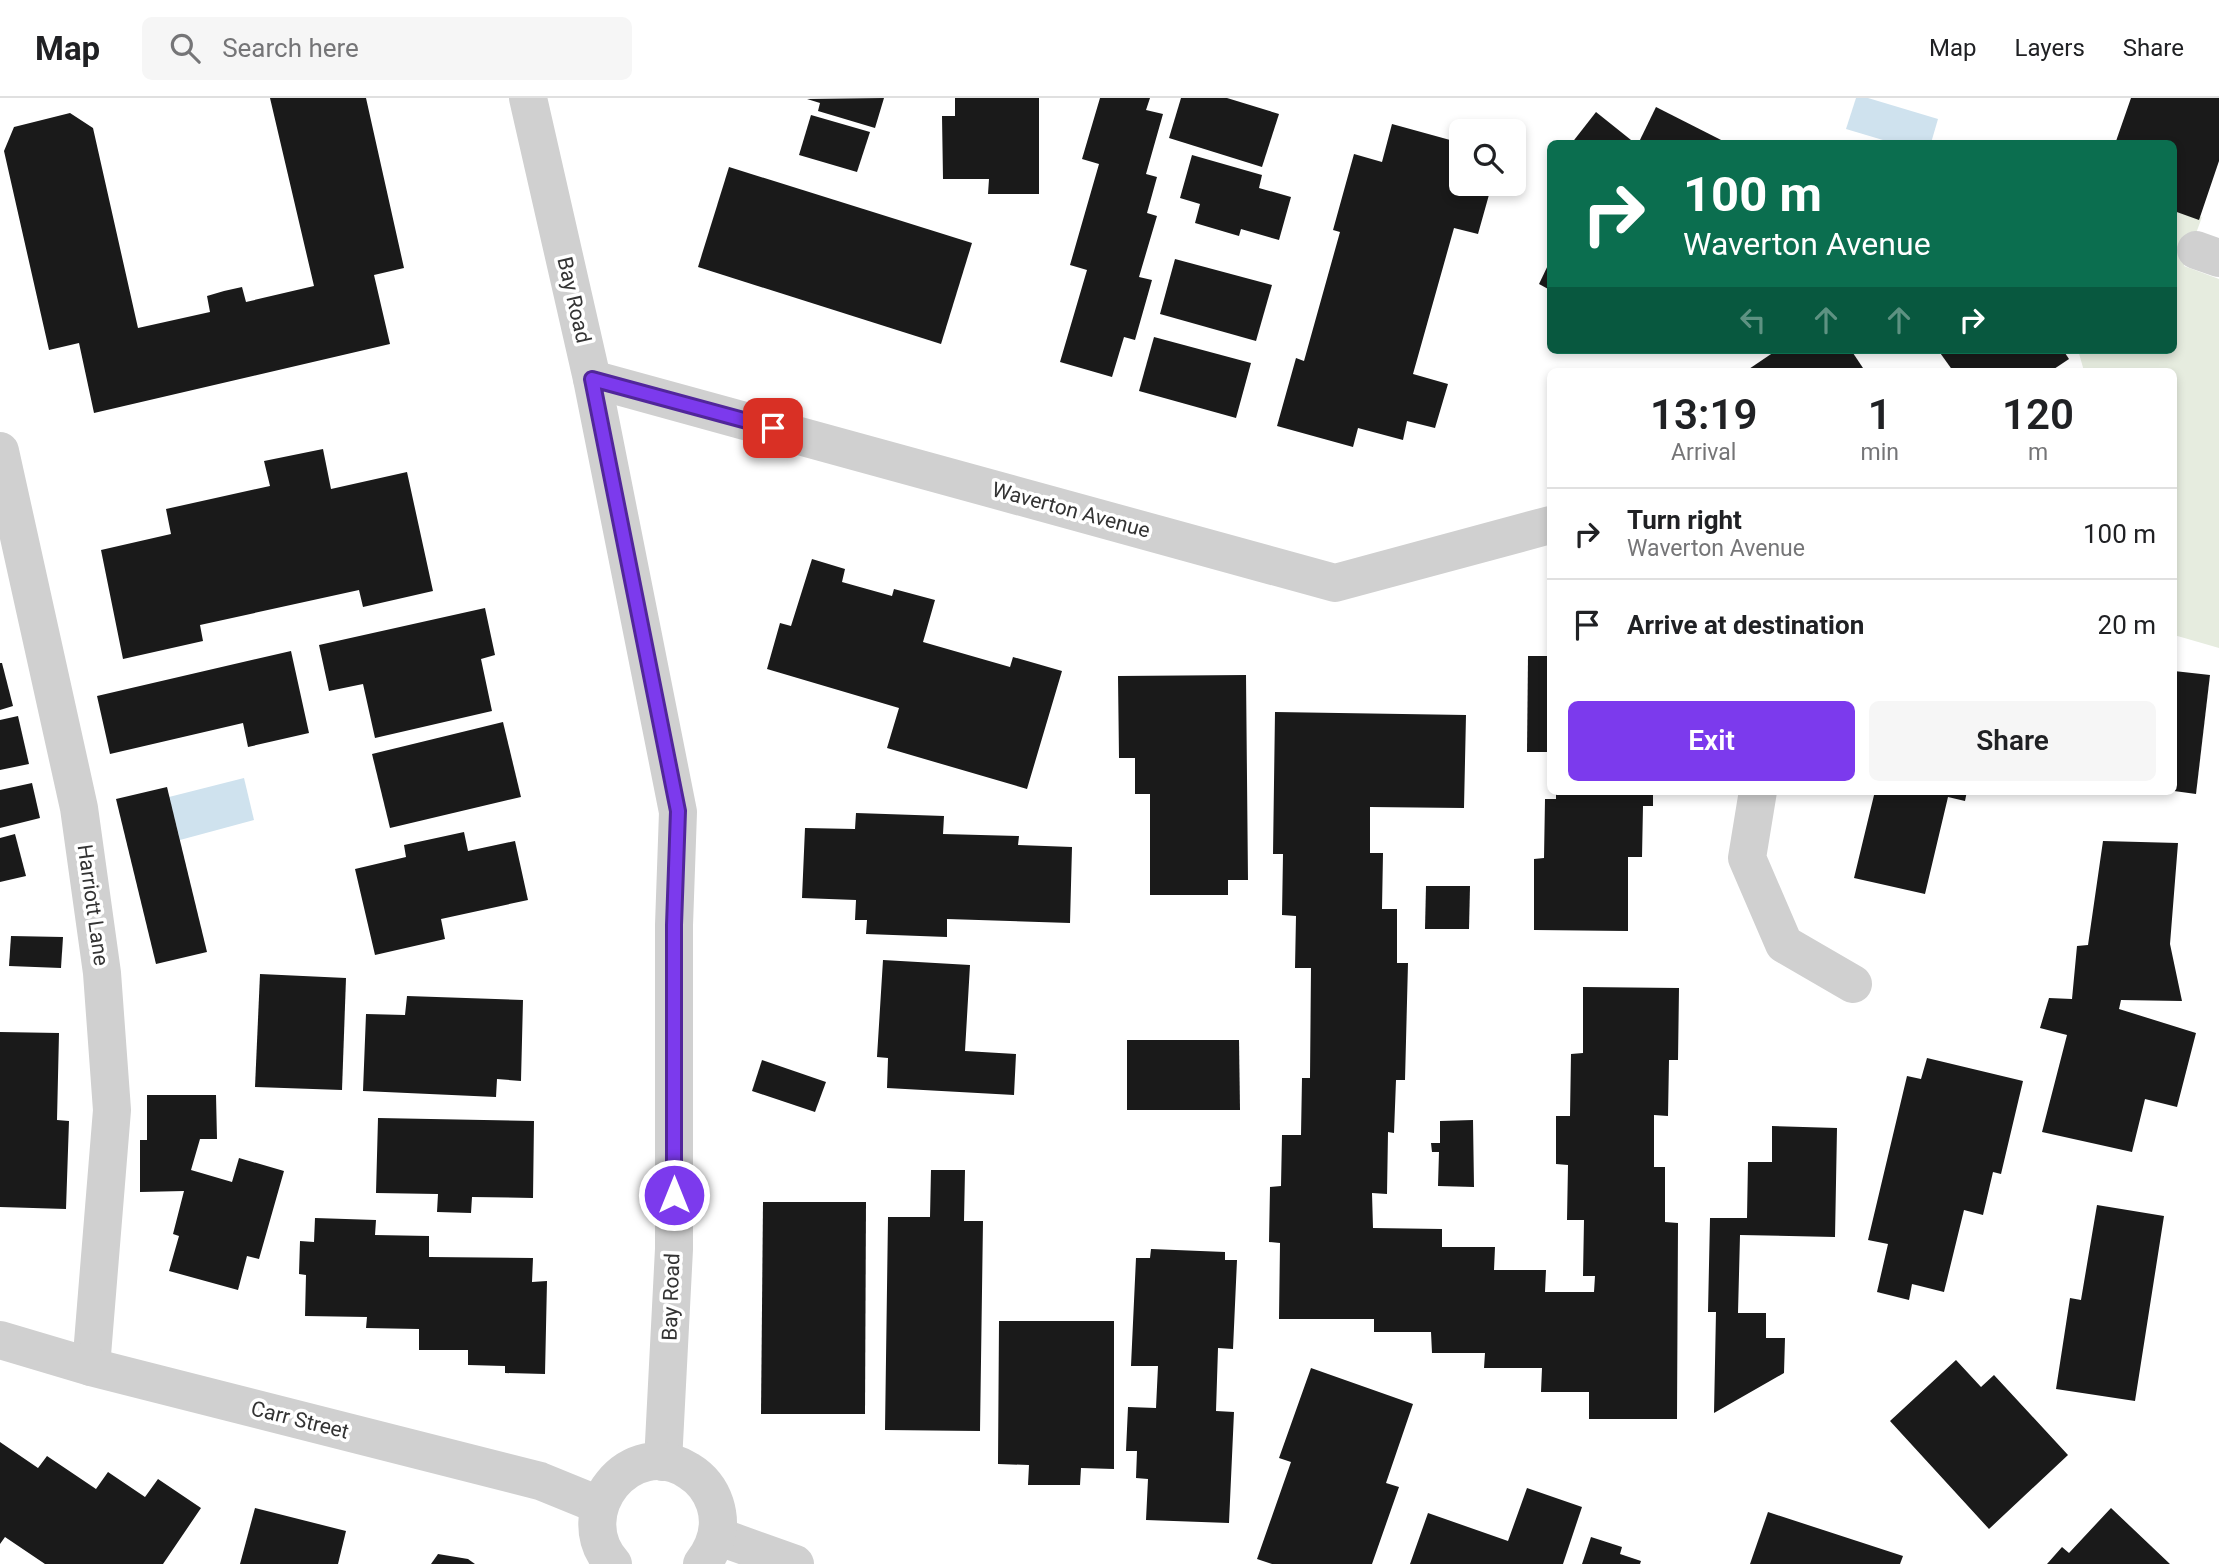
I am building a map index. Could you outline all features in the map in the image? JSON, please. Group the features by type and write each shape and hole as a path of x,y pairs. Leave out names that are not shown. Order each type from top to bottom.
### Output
{"street":[{"name":"Bay Road","path":"528,98 592,379 678,811 674,925 674,1249 663,1462"},
{"name":"Waverton Avenue","path":"592,379 1335,583 1547,526"},
{"name":"Harriott Lane","path":"0,451 79,808 102,973 112,1110 91,1367"},
{"path":"1757,795 1747,858 1784,944 1853,984"},
{"name":"Carr Street","path":"0,1340 91,1367 540,1481 599,1505"},
{"path":"613,1564 600,1544 596,1525 599,1505 609,1486 624,1472 642,1463 663,1462 684,1467 701,1479 712,1496 719,1515 710,1550 795,1564"}],"shaded area":[{"path":"2177,208 2202,217 2184,266 2219,279 2219,648 2177,636 2177,368 2083,368 2079,354 2177,354"}],"water":[{"path":"1856,98 1868,98 1938,119 1932,140 1883,140 1846,129"},
{"path":"244,778 254,820 180,840 169,797"}],"building":[{"path":"270,98 366,98 404,268 374,275 390,344 94,413 79,343 49,350 4,151 14,127 70,113 93,128 138,328 210,312 207,296 224,291 242,287 246,302 314,286"},
{"path":"884,98 875,128 818,111 820,103 807,99"},
{"path":"955,98 1039,98 1039,194 988,194 989,179 943,179 942,116 955,116"},
{"path":"1100,98 1150,98 1146,110 1163,114 1146,174 1157,177 1147,213 1157,216 1139,277 1152,280 1135,340 1124,337 1112,377 1060,362 1087,270 1070,265 1099,164 1082,159"},
{"path":"1181,98 1227,98 1279,114 1262,167 1169,138"},
{"path":"2131,98 2219,98 2219,161 2199,220 2177,212 2177,140 2116,140"},
{"path":"1656,107 1721,140 1640,140"},
{"path":"1596,112 1631,140 1574,140"},
{"path":"811,115 870,132 857,172 799,155"},
{"path":"1392,124 1449,140 1449,196 1489,196 1478,234 1454,228 1413,374 1448,384 1435,428 1407,421 1403,440 1358,428 1353,447 1277,426 1296,358 1304,361 1340,232 1333,230 1354,154 1382,162"},
{"path":"1192,155 1262,175 1259,188 1291,197 1279,240 1241,229 1239,236 1195,223 1200,204 1180,198"},
{"path":"729,167 972,243 941,344 698,267"},
{"path":"1175,259 1272,285 1256,341 1160,314"},
{"path":"1547,267 1547,288 1539,284"},
{"path":"1154,337 1251,363 1236,418 1139,391"},
{"path":"1771,354 1854,354 1863,368 1750,368"},
{"path":"1941,354 2066,354 2069,359 2056,368 1951,368"},
{"path":"323,449 331,489 407,472 433,591 363,607 359,590 200,625 203,641 123,659 101,550 171,534 166,509 270,486 264,461"},
{"path":"812,559 845,569 842,582 892,596 894,589 935,600 923,642 1010,667 1013,657 1062,671 1027,789 887,748 899,708 767,669 780,623 791,626"},
{"path":"485,608 495,655 481,659 492,711 375,738 363,684 329,691 319,645"},
{"path":"291,651 309,733 248,747 243,723 110,754 97,696"},
{"path":"1528,656 1547,656 1547,752 1527,752"},
{"path":"0,663 13,706 0,710"},
{"path":"2177,671 2210,675 2196,794 2177,791"},
{"path":"1246,675 1248,880 1228,880 1228,895 1150,895 1150,794 1135,794 1135,758 1119,758 1118,676"},
{"path":"1275,712 1466,715 1464,808 1370,807 1370,853 1383,853 1382,909 1397,909 1397,963 1408,963 1405,1080 1396,1080 1394,1133 1388,1132 1387,1194 1372,1193 1373,1228 1442,1229 1442,1247 1495,1247 1494,1270 1546,1270 1545,1292 1594,1292 1595,1276 1583,1276 1584,1220 1567,1220 1568,1165 1556,1164 1556,1116 1570,1116 1571,1054 1583,1053 1583,987 1679,988 1678,1060 1669,1060 1668,1116 1654,1115 1654,1167 1665,1167 1665,1222 1678,1223 1677,1419 1589,1419 1589,1392 1541,1392 1542,1368 1484,1368 1485,1353 1432,1353 1431,1332 1374,1332 1374,1319 1279,1319 1280,1243 1269,1242 1270,1187 1281,1186 1282,1135 1301,1135 1302,1078 1310,1078 1311,968 1295,968 1296,916 1282,915 1283,854 1273,854"},
{"path":"18,716 29,764 0,770 0,720"},
{"path":"503,722 521,797 390,828 372,754"},
{"path":"32,783 40,818 0,828 0,790"},
{"path":"167,787 207,952 156,964 116,799"},
{"path":"1556,795 1653,795 1653,806 1643,806 1642,857 1628,857 1628,931 1534,930 1534,859 1544,858 1545,799 1556,799"},
{"path":"1874,795 1966,795 1965,801 1948,797 1925,894 1854,878"},
{"path":"856,813 944,816 943,834 1019,836 1018,845 1072,847 1070,923 947,919 947,937 866,934 867,920 855,920 856,900 802,898 805,828 855,829"},
{"path":"464,832 468,851 515,841 528,900 441,919 445,939 375,955 355,869 406,857 404,845"},
{"path":"15,834 26,876 0,882 0,838"},
{"path":"2103,841 2178,843 2170,944 2182,1001 2121,1000 2119,1009 2196,1033 2177,1107 2145,1099 2132,1152 2042,1132 2067,1035 2040,1028 2049,998 2072,999 2077,946 2088,945"},
{"path":"1426,886 1470,886 1469,929 1425,929"},
{"path":"11,936 63,937 61,968 9,966"},
{"path":"883,960 970,965 965,1051 1016,1054 1014,1095 887,1088 888,1058 877,1057"},
{"path":"260,974 346,978 342,1090 255,1087"},
{"path":"407,996 523,1000 521,1081 497,1079 496,1097 363,1091 366,1014 405,1015"},
{"path":"0,1032 59,1033 57,1120 69,1121 66,1209 0,1207"},
{"path":"1127,1040 1239,1040 1240,1110 1127,1110"},
{"path":"1927,1058 2023,1081 2001,1174 1993,1172 1983,1215 1964,1210 1944,1292 1912,1284 1909,1300 1877,1292 1888,1244 1868,1240 1907,1076 1921,1079"},
{"path":"762,1060 826,1082 815,1112 752,1091"},
{"path":"147,1095 216,1095 217,1139 200,1139 191,1170 232,1182 239,1158 284,1171 259,1259 247,1256 238,1290 169,1271 179,1236 173,1234 184,1191 140,1192 140,1140 147,1140"},
{"path":"378,1118 534,1121 533,1198 472,1197 471,1213 437,1212 438,1194 376,1193"},
{"path":"1473,1120 1474,1187 1438,1186 1439,1152 1432,1152 1431,1143 1440,1143 1440,1121"},
{"path":"1772,1126 1837,1128 1835,1237 1740,1235 1738,1313 1766,1313 1766,1338 1785,1338 1784,1373 1714,1413 1716,1312 1708,1312 1710,1218 1747,1218 1748,1162 1772,1162"},
{"path":"931,1170 965,1170 964,1221 983,1221 980,1431 885,1430 888,1217 930,1217"},
{"path":"763,1202 866,1202 865,1414 761,1414"},
{"path":"2097,1205 2164,1216 2135,1401 2056,1389 2070,1298 2081,1300"},
{"path":"315,1218 376,1220 375,1235 429,1236 429,1257 533,1258 532,1282 547,1281 545,1374 505,1373 505,1366 468,1365 468,1350 419,1350 419,1329 366,1328 367,1317 305,1316 306,1275 299,1274 300,1241 314,1242"},
{"path":"1151,1249 1225,1252 1225,1260 1237,1260 1233,1349 1218,1348 1216,1411 1234,1412 1229,1523 1146,1520 1148,1479 1136,1478 1137,1451 1126,1451 1128,1407 1156,1408 1158,1366 1131,1366 1136,1258 1150,1258"},
{"path":"999,1321 1114,1321 1114,1469 1081,1468 1080,1485 1028,1485 1029,1465 998,1464"},
{"path":"1956,1360 1981,1387 1994,1375 2068,1455 1989,1529 1890,1421"},
{"path":"1311,1368 1413,1404 1386,1483 1399,1487 1372,1564 1272,1564 1257,1559 1291,1462 1279,1458"},
{"path":"0,1442 38,1468 47,1456 96,1489 108,1472 145,1497 158,1479 201,1508 163,1564 45,1564 5,1537 0,1544"},
{"path":"1527,1488 1582,1507 1563,1564 1410,1564 1428,1513 1508,1541"},
{"path":"255,1508 346,1531 338,1564 240,1564"},
{"path":"2111,1508 2170,1564 2047,1564 2062,1547 2069,1553"},
{"path":"1768,1512 1903,1556 1900,1564 1750,1564"},
{"path":"1591,1537 1622,1547 1620,1554 1641,1561 1640,1564 1582,1564"},
{"path":"438,1554 468,1559 475,1564 431,1564"}],"route":[{"path":"674,1195 674,925 678,811 592,379 773,428"}]}
